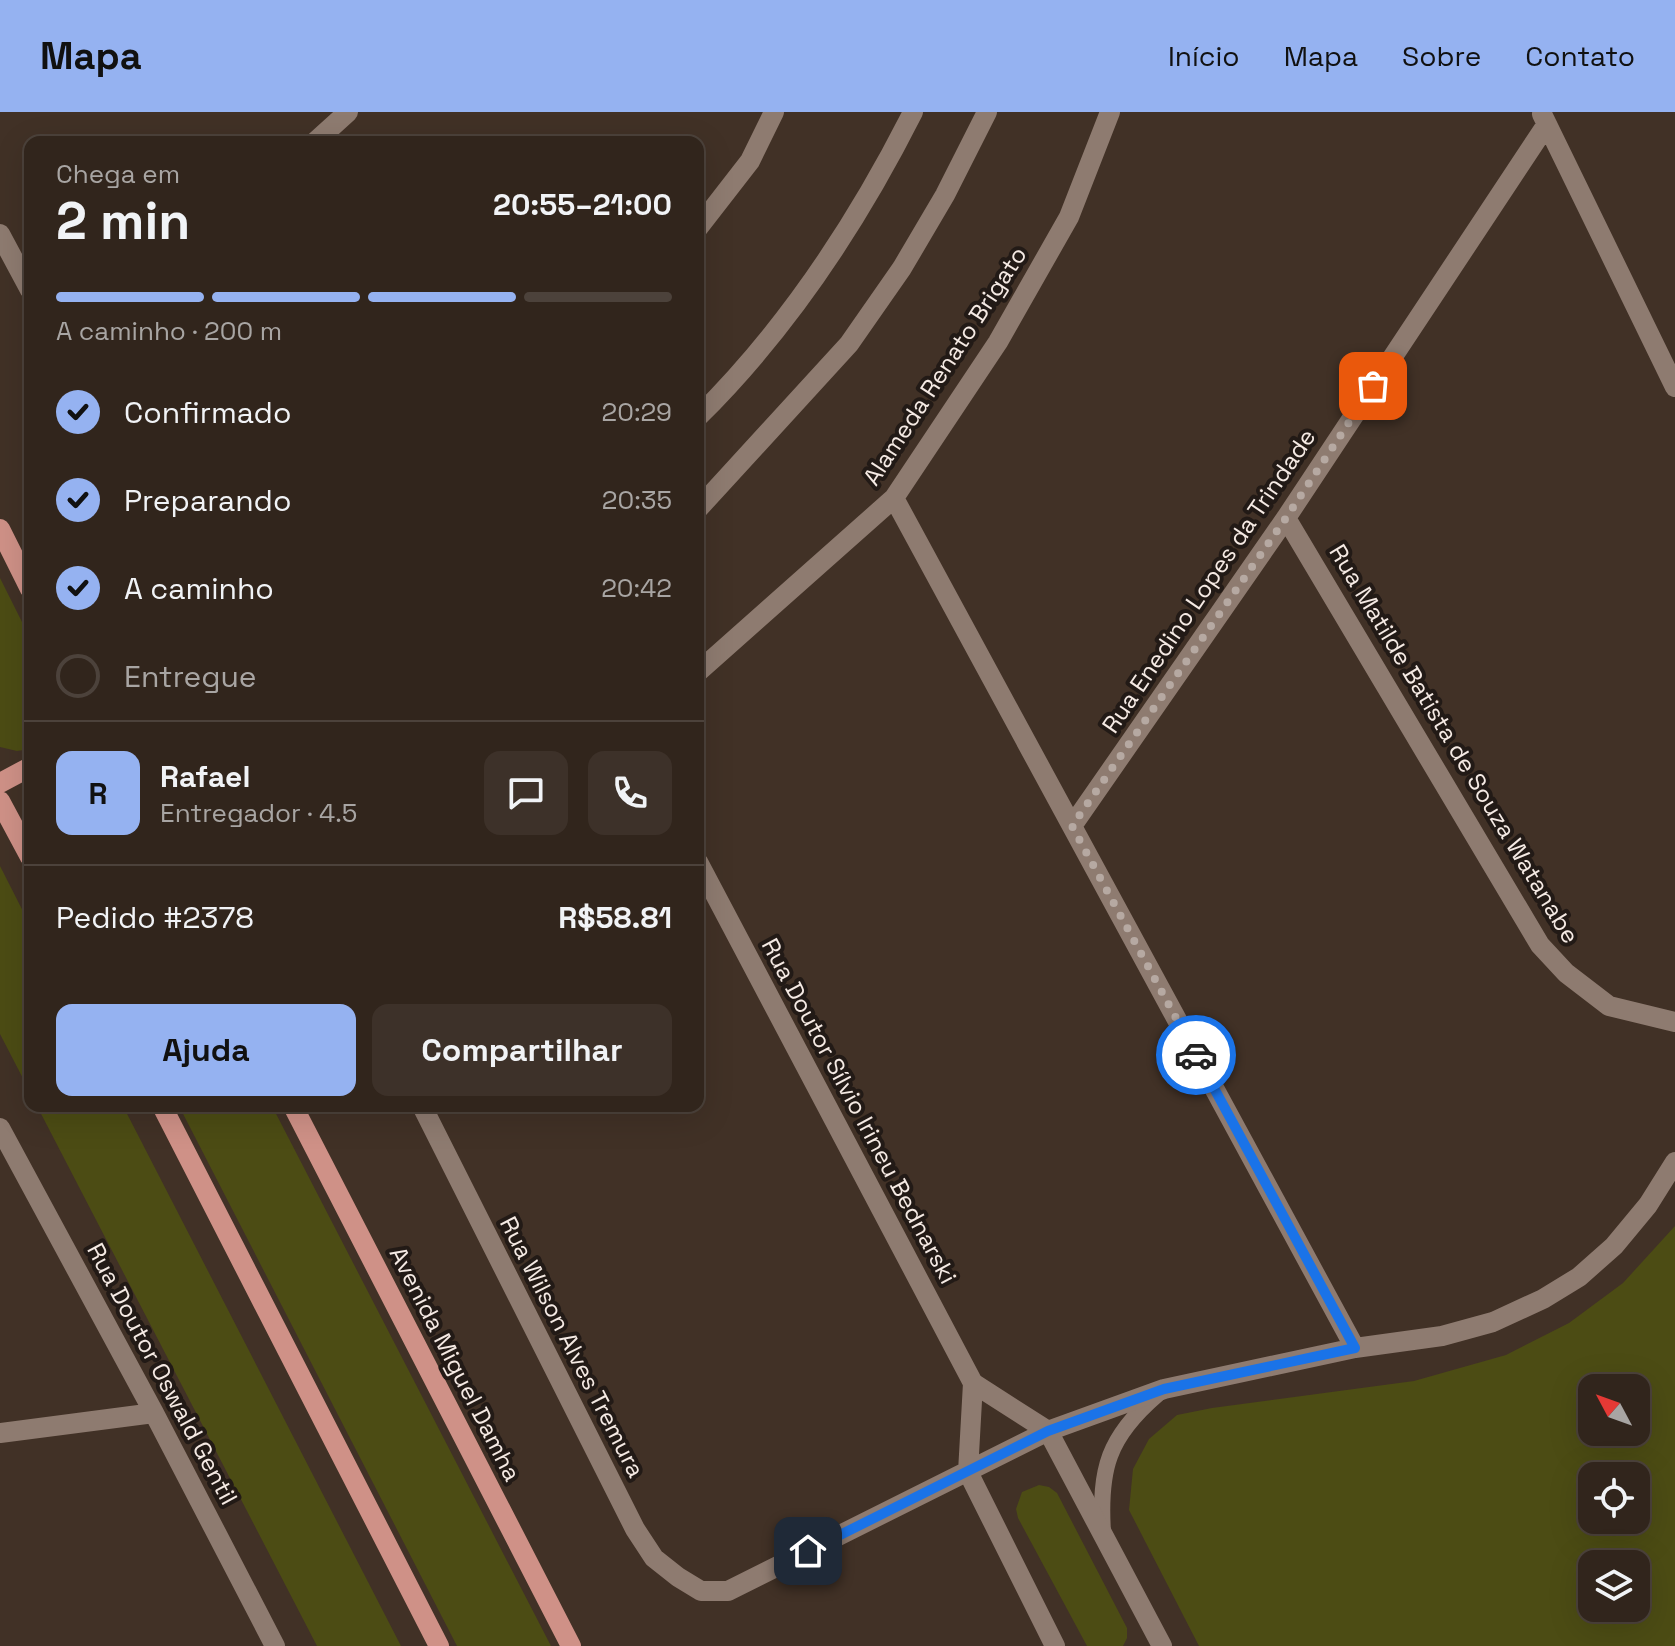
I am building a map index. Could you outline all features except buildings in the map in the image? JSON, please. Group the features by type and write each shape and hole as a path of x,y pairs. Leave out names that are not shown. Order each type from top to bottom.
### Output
{"main road":[{"path":"0,529 24,577"},
{"path":"0,783 24,770"},
{"path":"0,801 24,846"},
{"path":"165,1112 439,1646"},
{"name":"Avenida Miguel Damha","path":"296,1112 571,1646"}],"street":[{"path":"322,136 348,112"},
{"path":"704,220 750,161 774,112"},
{"path":"704,410 793,311 883,171 913,112"},
{"path":"704,502 849,344 902,268 945,195 987,112"},
{"name":"Alameda Renato Brigato","path":"704,667 894,498 998,342 1069,217 1110,112"},
{"path":"1544,118 1672,375"},
{"name":"Rua Enedino Lopes da Trindade","path":"1072,826 1286,518 1544,118"},
{"path":"0,234 24,279"},
{"path":"894,498 1355,1348"},
{"name":"Rua Matilde Batista de Souza Watanabe","path":"1286,518 1540,945 1566,973 1609,1006 1675,1022"},
{"name":"Rua Doutor Sílvio Irineu Bednarski","path":"704,873 973,1383 1048,1431"},
{"name":"Rua Wilson Alves Tremura","path":"425,1112 635,1529 654,1558 701,1591 728,1591 968,1472"},
{"name":"Rua Doutor Oswald Gentil","path":"0,1128 275,1646"},
{"path":"968,1472 1048,1431 1164,1389 1355,1348 1455,1333 1493,1322 1543,1299 1579,1277 1614,1246 1648,1205 1675,1162"},
{"path":"973,1383 968,1472 1055,1646"},
{"path":"0,1433 154,1413"},
{"path":"1048,1431 1103,1534 1154,1644"}],"lane":[{"path":"1103,1534 1100,1492 1110,1452 1132,1416 1164,1389"}],"shaded area":[{"path":"0,578 24,626 24,750 0,747"},
{"path":"0,866 24,913 24,1080 0,1034"},
{"path":"40,1112 126,1112 401,1646 317,1646"},
{"path":"182,1112 275,1112 551,1646 457,1646"},
{"path":"1675,1226 1675,1646 1199,1646 1129,1510 1133,1469 1149,1439 1177,1415 1414,1381 1506,1355 1569,1323 1623,1283"},
{"path":"1039,1485 1057,1493 1127,1628 1123,1646 1087,1646 1018,1518 1016,1509 1022,1492"}],"way so far":[{"path":"1196,1055 1072,826 1286,518 1373,386"}],"route":[{"path":"808,1551 1048,1431 1164,1389 1355,1348 1196,1055"}]}
